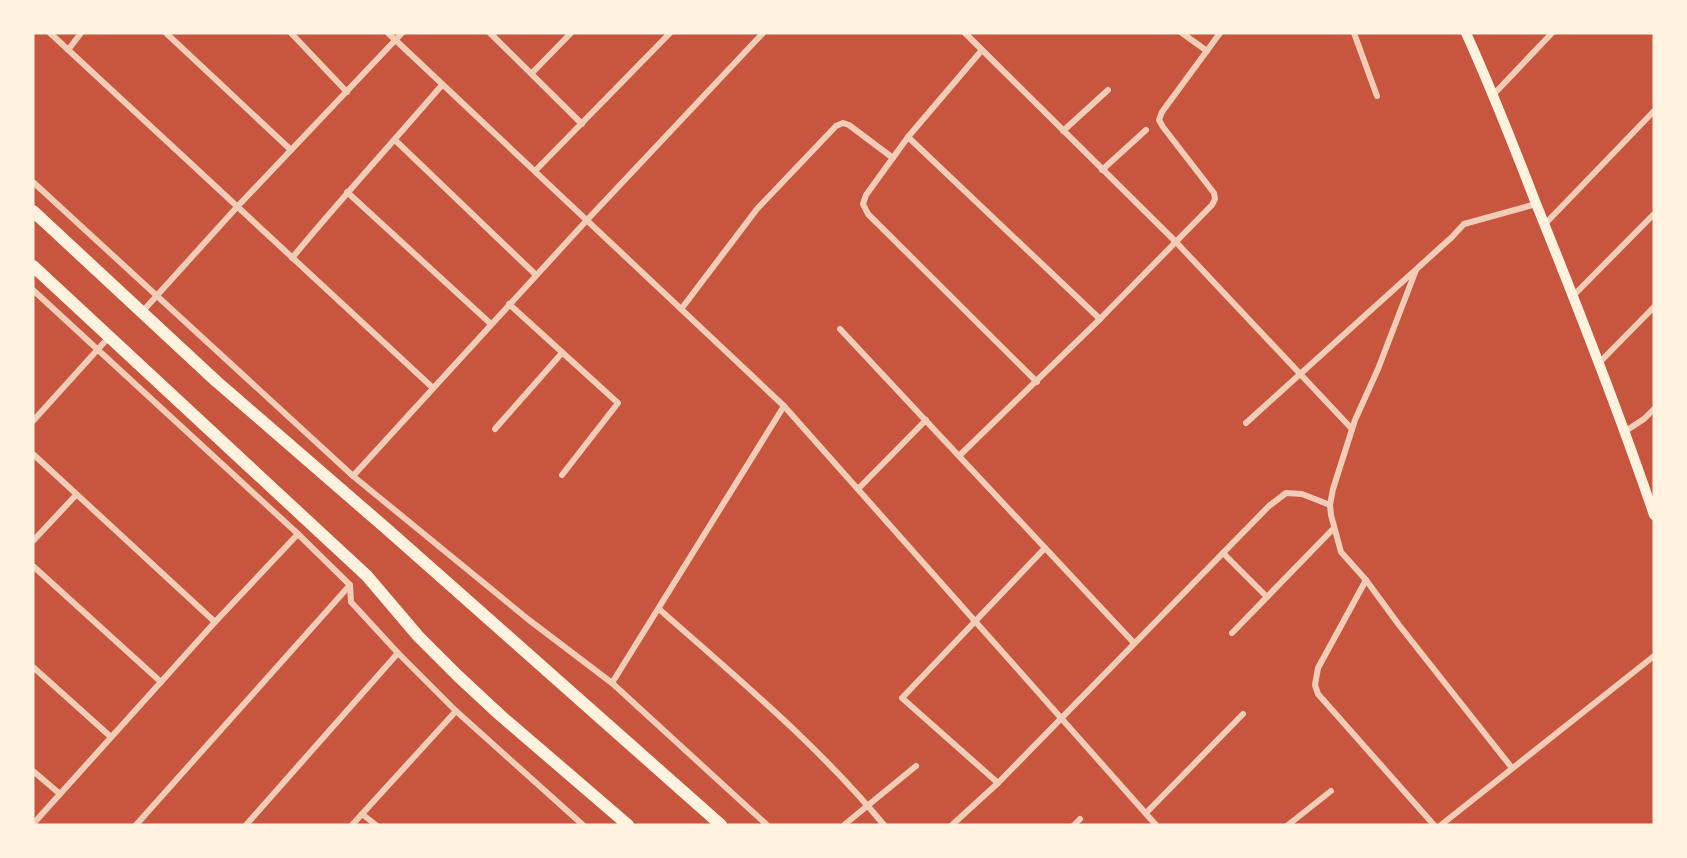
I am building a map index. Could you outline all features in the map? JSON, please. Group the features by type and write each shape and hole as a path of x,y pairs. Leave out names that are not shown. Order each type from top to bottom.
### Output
{"main road":[{"path":"1466,33 1494,94 1624,432 1651,491 1654,515"},
{"path":"33,211 216,381 721,825"},
{"path":"33,266 367,576 418,636 458,676 628,825"}],"street":[{"path":"50,33 433,388"},
{"path":"68,50 81,33"},
{"path":"166,33 291,150"},
{"path":"291,33 347,92"},
{"path":"388,33 784,406 1156,825"},
{"path":"142,312 237,207 402,33"},
{"path":"532,73 572,33"},
{"path":"535,171 670,33"},
{"path":"353,476 509,304 763,33"},
{"path":"965,33 1175,241 1352,429"},
{"path":"1182,33 1207,51"},
{"path":"959,456 1100,320 1212,205 1215,199 1214,193 1159,120 1162,112 1220,33"},
{"path":"1354,33 1377,96"},
{"path":"1494,94 1552,33"},
{"path":"492,34 582,124"},
{"path":"982,50 908,137 862,204 867,214 1036,382"},
{"path":"292,258 442,85"},
{"path":"1063,131 1108,90"},
{"path":"1545,224 1654,111"},
{"path":"682,308 758,209 837,126 843,123 849,125 893,158"},
{"path":"1102,170 1146,130"},
{"path":"908,137 1100,320"},
{"path":"395,140 536,275"},
{"path":"33,182 353,476 529,620 612,683 767,825"},
{"path":"347,192 491,324"},
{"path":"1246,423 1464,224 1536,204"},
{"path":"1573,296 1654,214"},
{"path":"1416,270 1352,429 1330,505 1334,528 1341,552 1366,580 1512,768"},
{"path":"33,290 298,534 350,585 351,602 398,653 456,711 582,825"},
{"path":"509,304 618,403 562,475"},
{"path":"1599,363 1654,308"},
{"path":"840,329 1134,642"},
{"path":"33,421 109,337"},
{"path":"495,429 562,353"},
{"path":"612,683 784,406"},
{"path":"1624,432 1644,419 1654,409"},
{"path":"858,489 926,420"},
{"path":"33,454 214,622"},
{"path":"951,825 998,783 1269,506 1286,493 1302,494 1330,505"},
{"path":"33,541 76,495"},
{"path":"1232,633 1334,528"},
{"path":"33,824 214,622 298,534"},
{"path":"998,783 902,698 1046,548"},
{"path":"1223,553 1267,597"},
{"path":"33,566 161,682"},
{"path":"1366,580 1318,668 1315,685 1318,694 1434,825"},
{"path":"136,825 350,585"},
{"path":"659,609 770,707 884,825"},
{"path":"246,825 398,653"},
{"path":"1442,825 1654,656"},
{"path":"33,668 111,737"},
{"path":"352,825 456,711"},
{"path":"1146,813 1243,714"},
{"path":"844,825 916,766"},
{"path":"33,771 60,794"},
{"path":"1288,825 1331,791"},
{"path":"362,814 376,825"},
{"path":"1074,825 1080,819"}]}
